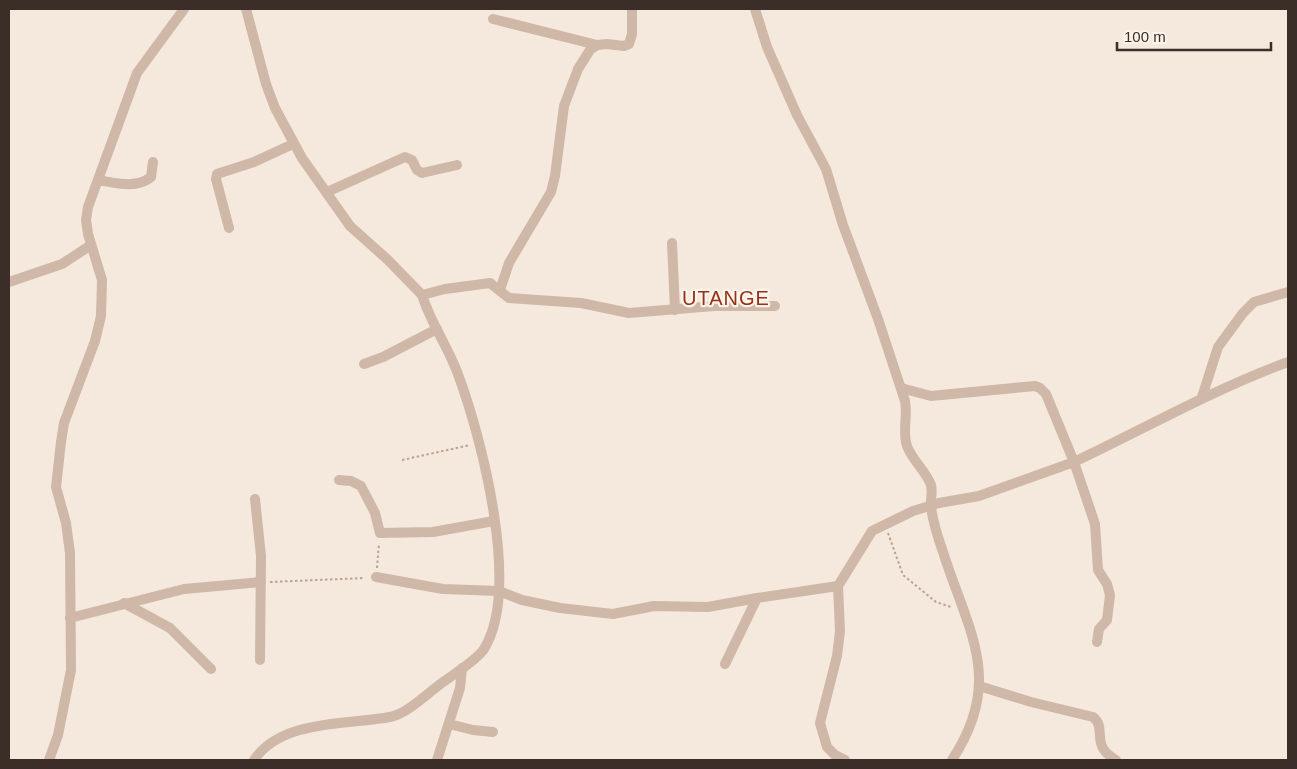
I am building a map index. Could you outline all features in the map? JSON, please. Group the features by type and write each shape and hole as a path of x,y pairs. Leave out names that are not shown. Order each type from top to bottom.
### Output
{"street":[{"path":"50,760 58,735 72,670 70,553 66,524 56,487 64,423 95,341 101,316 102,280 91,245 86,220 98,180 137,73 184,9"},
{"path":"246,9 266,84 293,144 350,226 400,271 422,295 459,376 488,482 499,551 499,591 492,633 483,651 398,715 308,727 289,733 258,755 254,760"},
{"path":"493,19 597,45 624,46 629,44 632,34 632,9"},
{"path":"755,9 767,46 797,115 826,169 843,225 901,388 907,412 904,434 907,445 931,486 931,506 942,551 965,611 975,644 979,697 968,736 952,760"},
{"path":"500,290 512,256 551,192 556,176 564,106 578,70 590,50 597,45"},
{"path":"229,228 216,178 217,174 254,162 293,144"},
{"path":"327,192 405,157 412,160 417,170 422,173 457,165"},
{"path":"98,180 126,184 144,183 151,177 153,162"},
{"path":"672,243 675,310"},
{"path":"9,282 62,264 91,245"},
{"path":"422,295 445,289 490,284 509,298 581,303 629,314 714,306 775,306"},
{"path":"1202,397 1218,347 1243,313 1254,302 1288,292"},
{"path":"364,364 437,329"},
{"path":"845,760 835,755 827,747 820,723 837,656 840,631 838,586 872,531 901,515 931,506 979,496 1074,462 1140,432 1202,397 1288,362"},
{"path":"901,388 931,396 1026,387 1040,388 1046,394 1074,462 1095,524 1098,570 1107,584 1110,595 1107,620 1099,629 1097,642"},
{"path":"339,480 351,481 361,486 375,513 380,533 443,530 494,521"},
{"path":"255,499 261,556 260,660"},
{"path":"376,577 443,589 499,591 522,600 560,608 613,614 654,606 708,607 838,586"},
{"path":"70,618 184,589 261,582"},
{"path":"725,664 757,598"},
{"path":"124,603 170,628 211,669"},
{"path":"438,760 460,688 462,668"},
{"path":"979,686 1031,702 1093,717 1099,726 1102,748 1106,754 1116,760"},
{"path":"449,724 467,729 494,732"}],"path":[{"path":"402,460 478,443"},
{"path":"884,524 903,575 936,602 965,611"},
{"path":"261,582 376,577 380,533"}],"district":[{"name":"UTANGE","path":"726,298"}]}
